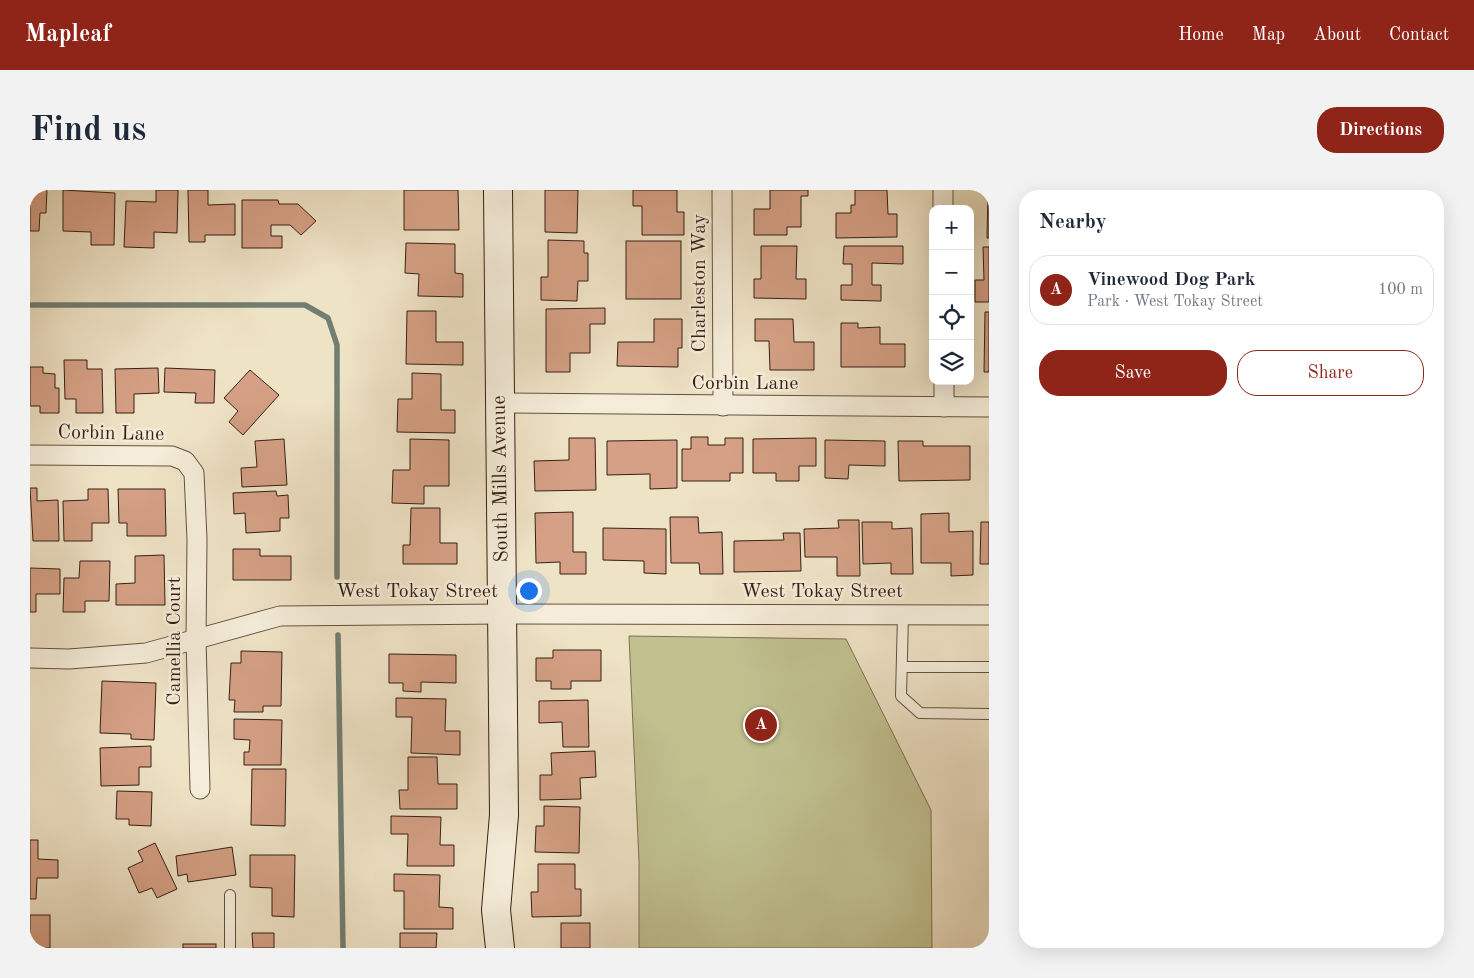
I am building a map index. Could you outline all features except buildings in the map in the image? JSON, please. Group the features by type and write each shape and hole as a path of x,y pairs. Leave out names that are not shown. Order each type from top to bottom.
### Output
{"street":[{"name":"South Mills Avenue","path":"498,190 504,816 496,910 500,948"},
{"name":"Charleston Way","path":"722,190 723,406"},
{"path":"943,190 943,205"},
{"path":"944,385 944,407"},
{"name":"Corbin Lane","path":"500,403 989,407"},
{"name":"Corbin Lane","path":"30,455 172,456 185,461 194,473 195,493"},
{"name":"Camellia Court","path":"195,493 198,540 196,639 200,789"},
{"name":"West Tokay Street","path":"30,658 69,659 146,654 280,616 502,614 989,615"}],"lane":[{"path":"904,615 901,696 920,713 989,714"},
{"path":"902,666 989,667"},
{"path":"230,895 230,948"}],"green space":[{"path":"629,636 846,639 931,810 932,948 639,948 639,862"}],"waterway":[{"path":"30,305 305,305 328,318 337,345 337,577"},
{"path":"338,635 343,948"}],"place":[{"name":"Vinewood Dog Park","path":"761,725"}]}
